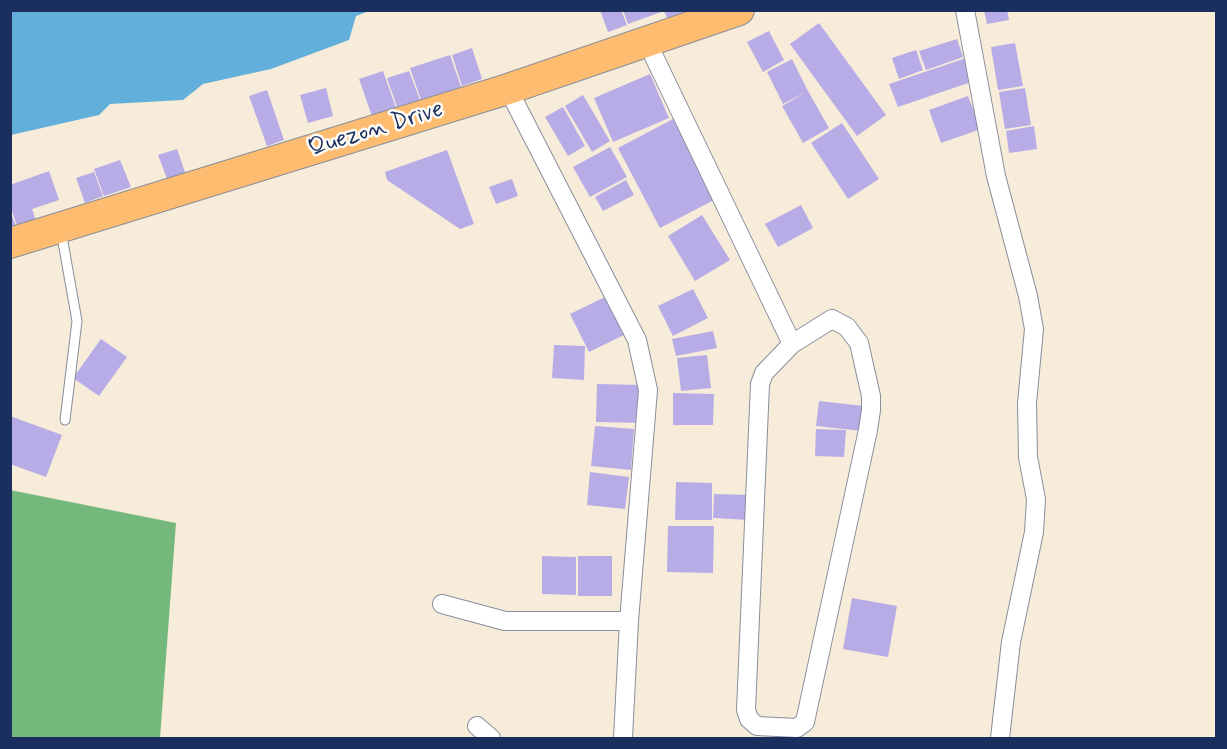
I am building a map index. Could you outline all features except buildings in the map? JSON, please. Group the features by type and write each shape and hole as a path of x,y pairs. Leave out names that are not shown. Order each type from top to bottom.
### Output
{"highway":[{"name":"Quezon Drive","path":"10,243 508,89 739,10"}],"street":[{"path":"965,10 996,176 1028,296 1034,328 1027,403 1028,457 1036,499 1034,532 1011,642 1000,738"},
{"path":"647,42 792,344"},
{"path":"508,89 637,340 648,390 629,621 623,738"},
{"path":"832,319 848,327 859,343 871,410 805,722 797,728 785,729 757,726 749,719 746,710 760,384 764,373 792,344 832,319"},
{"path":"442,604 505,621 629,621"}],"lane":[{"path":"60,229 77,321 64,420"}],"green space":[{"path":"10,490 176,523 160,738 11,738"}],"water":[{"path":"10,11 369,11 356,16 349,40 271,69 203,84 183,100 110,104 99,115 11,135"}]}
